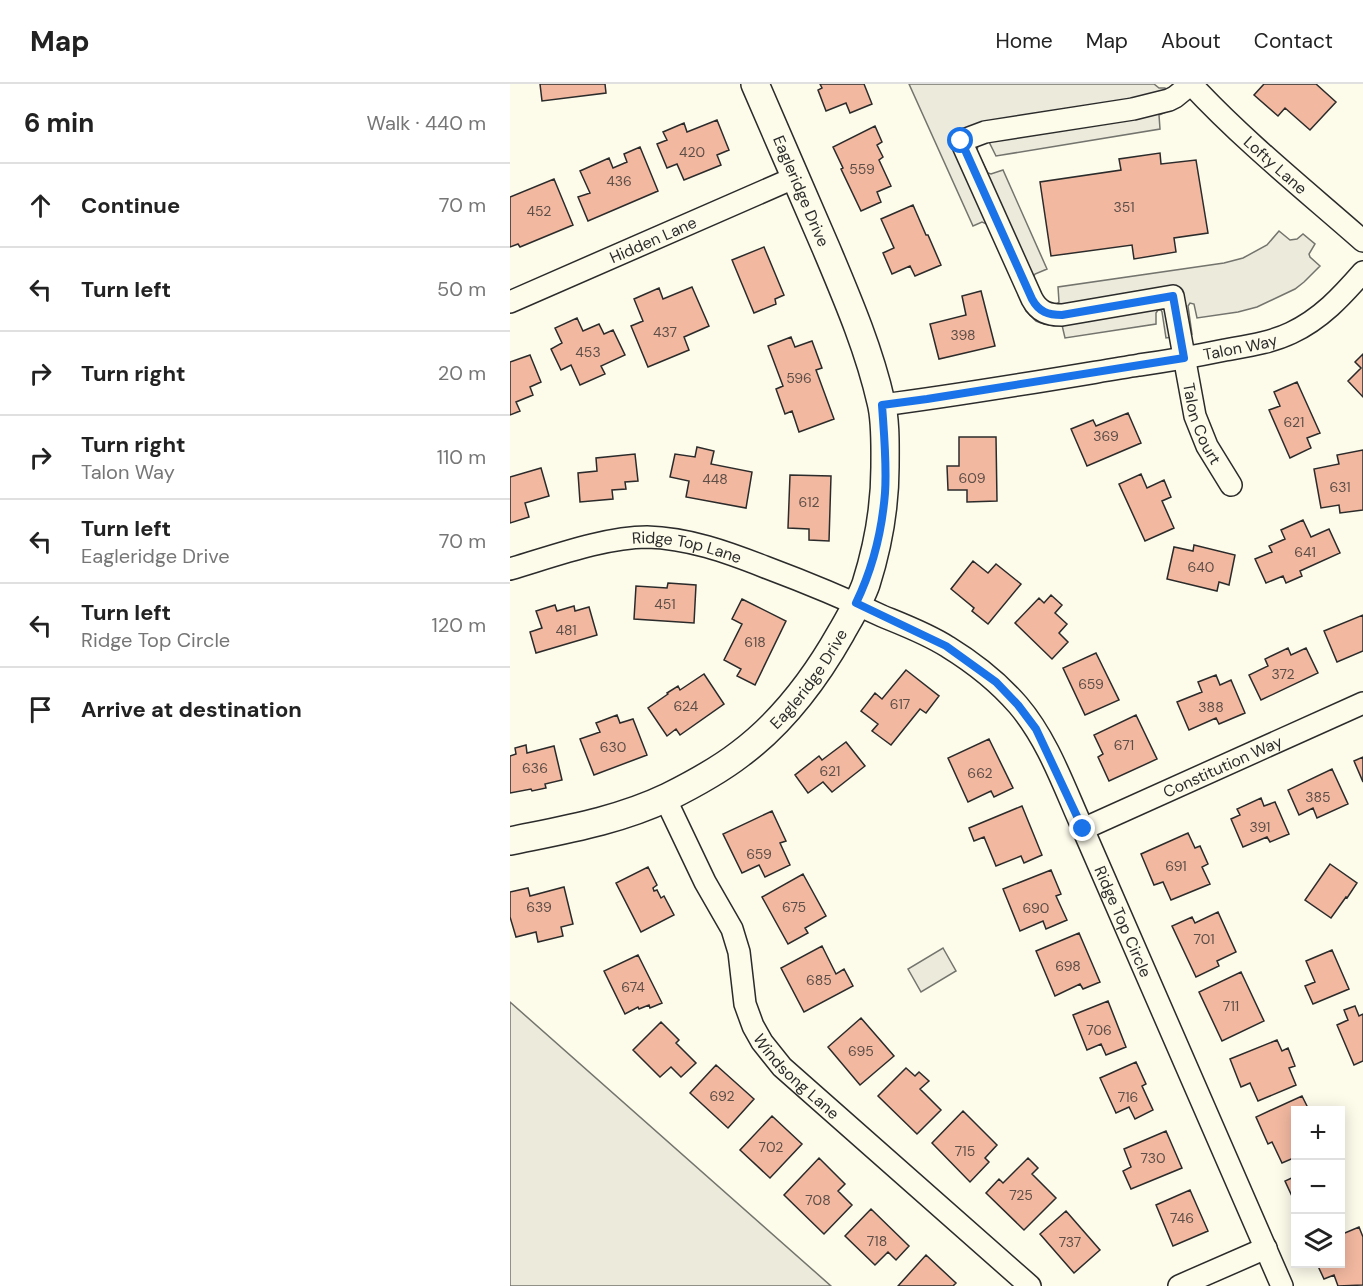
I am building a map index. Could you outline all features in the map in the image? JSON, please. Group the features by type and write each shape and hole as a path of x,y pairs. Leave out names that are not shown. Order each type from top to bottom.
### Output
{"main road":[{"name":"Eagleridge Drive","path":"510,841 600,822 628,813 665,798 705,777 740,754 773,726 800,696 824,663 865,585 879,535 885,492 882,405 852,311 755,84"}],"street":[{"name":"Lofty Lane","path":"1191,84 1231,125 1363,241"},
{"name":"Talon Court","path":"1191,84 1169,100 1133,109 986,132 961,141 1032,299 1039,309 1050,315 1062,315 1173,296 1191,401 1200,432 1231,485"},
{"name":"Hidden Lane","path":"510,302 796,177"},
{"name":"Talon Way","path":"882,405 1184,358 1278,338 1293,332 1326,311 1363,272"},
{"name":"Ridge Top Lane","path":"510,569 582,548 617,540 647,537 715,548 856,603"},
{"name":"Ridge Top Circle","path":"856,603 946,646 996,682 1018,705 1036,729 1083,829 1282,1286"},
{"name":"Constitution Way","path":"1083,829 1363,703"},
{"name":"Windsong Lane","path":"665,798 705,882 732,929 739,952 745,1004 762,1042 782,1067 1030,1286"},
{"path":"1179,1286 1266,1248"}],"shaded area":[{"path":"909,84 1154,84 1159,88 1165,88 1180,106 1159,115 1160,129 996,156 989,142 978,145 977,151 988,173 1003,170 1047,269 1035,274 1033,278 1042,298 1049,305 1056,305 1059,302 1058,287 1224,263 1243,258 1267,245 1279,231 1290,240 1297,239 1303,234 1315,244 1309,254 1320,266 1295,289 1257,307 1197,318 1194,304 1190,303 1188,306 1192,334 1166,338 1162,312 1158,310 1156,324 1065,338 1062,325 1041,323 1026,311 987,224 982,222 973,226"},
{"path":"943,948 956,971 921,992 908,969"},
{"path":"510,1002 831,1286 510,1286"}],"building":[{"path":"540,84 605,84 606,93 542,101"},
{"path":"820,84 864,84 872,104 850,113 846,103 826,111 818,90 822,88"},
{"path":"1264,84 1316,84 1336,102 1310,130 1285,108 1278,116 1254,95"},
{"path":"717,120 729,150 717,155 721,165 684,180 677,164 667,168 657,144 667,140 663,132 684,123 687,132"},
{"path":"875,126 882,142 877,145 883,157 879,160 891,186 877,192 881,202 861,211 833,147"},
{"path":"640,147 658,191 588,221 578,197 590,193 580,171 609,158 613,168 627,162 624,154"},
{"path":"1160,153 1161,164 1196,160 1208,233 1174,238 1176,252 1134,259 1132,245 1051,256 1040,182 1121,170 1119,159"},
{"path":"554,179 573,225 520,247 518,244 510,247 510,197"},
{"path":"913,205 941,265 915,276 910,266 892,274 883,253 894,248 881,219"},
{"path":"764,247 784,295 775,299 776,304 754,313 732,260"},
{"path":"692,287 709,326 684,337 689,350 648,367 631,326 643,321 634,299 659,288 663,299"},
{"path":"981,291 995,346 939,359 930,324 966,315 962,296"},
{"path":"577,318 583,331 599,324 604,334 613,330 625,355 601,366 605,374 580,385 571,365 561,370 551,349 562,343 555,328"},
{"path":"791,337 795,347 812,341 822,368 816,370 834,419 799,432 792,411 785,414 776,389 783,386 768,346"},
{"path":"1363,354 1363,397 1348,381 1361,368 1355,362"},
{"path":"530,355 541,382 530,387 533,395 516,402 520,411 510,415 510,362"},
{"path":"1297,382 1320,433 1307,438 1311,448 1290,458 1269,410 1280,406 1274,392"},
{"path":"1128,413 1141,443 1087,466 1071,429 1093,420 1096,426"},
{"path":"959,437 996,437 997,501 967,502 967,490 948,490 947,466 959,466"},
{"path":"697,447 714,451 711,464 752,472 746,508 686,497 689,481 670,477 675,454 695,457"},
{"path":"1363,450 1363,510 1340,513 1339,505 1321,508 1314,469 1339,464 1337,455"},
{"path":"635,454 638,481 625,482 626,489 612,490 613,499 580,502 578,473 597,471 596,458"},
{"path":"541,468 549,496 525,503 529,517 510,523 510,477"},
{"path":"1141,474 1147,488 1164,480 1171,497 1162,501 1174,528 1145,541 1119,484"},
{"path":"790,475 831,476 829,541 809,540 809,529 788,528"},
{"path":"1303,520 1311,537 1329,529 1340,553 1300,571 1302,576 1286,583 1283,576 1266,583 1255,559 1272,552 1269,546 1285,539 1281,530"},
{"path":"1194,545 1235,555 1229,585 1219,582 1217,591 1167,579 1174,547 1193,551"},
{"path":"973,561 988,573 996,564 1021,584 988,624 972,611 974,608 951,589"},
{"path":"668,583 696,585 694,623 634,619 636,586 667,588"},
{"path":"1051,595 1062,605 1055,613 1067,624 1059,633 1068,642 1052,659 1015,623 1039,598 1044,603"},
{"path":"742,599 786,621 755,685 737,676 741,669 724,660 742,624 732,619"},
{"path":"555,605 557,611 574,606 575,611 589,607 597,635 536,653 530,632 542,628 536,611"},
{"path":"1363,615 1363,651 1337,662 1324,631"},
{"path":"1288,648 1291,655 1306,648 1318,673 1261,700 1249,675 1268,666 1265,659"},
{"path":"1096,653 1119,700 1085,715 1063,668"},
{"path":"906,670 939,696 926,713 920,709 891,745 872,731 878,724 861,711 875,693 882,699"},
{"path":"704,674 724,704 680,735 676,729 667,736 648,708 678,686 680,690"},
{"path":"1216,675 1220,685 1231,680 1245,713 1219,724 1216,718 1189,730 1177,702 1202,692 1198,682"},
{"path":"617,715 620,723 633,719 647,755 594,775 580,739 600,732 596,723"},
{"path":"1136,715 1157,759 1109,781 1098,757 1103,754 1094,735"},
{"path":"989,739 1013,788 994,797 991,791 968,802 948,758"},
{"path":"846,742 865,766 832,792 823,782 808,793 795,775 819,756 822,760"},
{"path":"526,745 527,753 554,746 562,780 545,784 546,788 510,793 510,756 516,754 515,748"},
{"path":"1363,757 1363,782 1354,761"},
{"path":"1332,769 1348,804 1317,818 1313,808 1299,815 1288,790"},
{"path":"1261,798 1264,806 1275,802 1289,834 1270,842 1267,837 1243,847 1231,819 1240,815 1237,809"},
{"path":"1022,806 1042,855 1024,863 1021,856 996,866 984,837 974,841 969,828"},
{"path":"772,811 786,841 780,843 790,865 765,877 759,865 742,873 723,834"},
{"path":"1188,833 1195,848 1200,846 1208,864 1202,867 1210,884 1171,900 1163,882 1154,885 1141,854"},
{"path":"1330,864 1357,883 1331,918 1305,900"},
{"path":"648,867 657,885 653,888 654,891 657,890 661,898 664,896 674,915 641,932 616,883"},
{"path":"1051,870 1061,894 1056,896 1067,920 1046,929 1043,921 1020,931 1003,889"},
{"path":"803,874 826,916 805,928 808,933 788,944 762,897"},
{"path":"564,887 573,924 561,927 563,936 538,942 536,932 516,937 510,917 510,892 528,888 530,896"},
{"path":"1218,912 1236,952 1217,961 1219,966 1196,977 1172,926 1192,917 1195,923"},
{"path":"1079,933 1100,982 1083,989 1080,984 1055,996 1036,951"},
{"path":"822,946 836,974 844,969 853,986 804,1012 781,968"},
{"path":"1332,950 1349,989 1313,1004 1305,986 1315,982 1306,961"},
{"path":"638,955 662,1003 650,1008 649,1005 639,1009 638,1007 625,1014 604,971"},
{"path":"1241,972 1264,1021 1222,1041 1199,992"},
{"path":"1108,1001 1126,1047 1106,1055 1101,1044 1087,1050 1073,1015"},
{"path":"1355,1006 1359,1016 1363,1014 1363,1061 1354,1065 1337,1025 1348,1020 1344,1010"},
{"path":"861,1018 894,1056 860,1085 828,1047"},
{"path":"661,1022 679,1040 676,1043 696,1063 681,1077 671,1067 660,1077 633,1050"},
{"path":"1277,1040 1282,1051 1288,1048 1295,1066 1289,1068 1296,1085 1258,1101 1250,1083 1241,1087 1230,1059"},
{"path":"1136,1062 1146,1084 1142,1086 1153,1110 1135,1119 1129,1107 1116,1113 1100,1078"},
{"path":"716,1065 754,1099 728,1128 690,1093"},
{"path":"906,1068 915,1076 919,1072 929,1081 920,1089 941,1110 917,1134 878,1096"},
{"path":"1302,1096 1307,1106 1291,1106 1291,1159 1282,1163 1272,1142 1268,1144 1256,1117"},
{"path":"963,1111 997,1145 985,1158 989,1162 970,1182 932,1143"},
{"path":"772,1116 802,1144 770,1178 740,1150"},
{"path":"1166,1131 1182,1168 1131,1189 1123,1171 1131,1167 1124,1149"},
{"path":"819,1158 845,1184 838,1191 852,1205 824,1234 784,1195"},
{"path":"1028,1158 1038,1168 1032,1174 1056,1198 1024,1230 986,1193 999,1179 1003,1183"},
{"path":"1291,1178 1291,1194 1285,1181"},
{"path":"1190,1190 1208,1231 1173,1246 1156,1205"},
{"path":"871,1209 909,1246 896,1260 888,1252 875,1265 845,1236"},
{"path":"1066,1211 1100,1250 1074,1273 1040,1234"},
{"path":"1359,1227 1363,1237 1363,1285 1338,1286 1334,1275 1324,1279 1319,1268 1345,1268 1345,1233"},
{"path":"926,1255 956,1283 953,1286 898,1286"}],"route":[{"path":"961,141 1032,299 1039,309 1050,315 1062,315 1173,296 1184,358 882,405 885,492 879,535 865,585 856,603 946,646 996,682 1018,705 1036,729 1083,829"}]}
